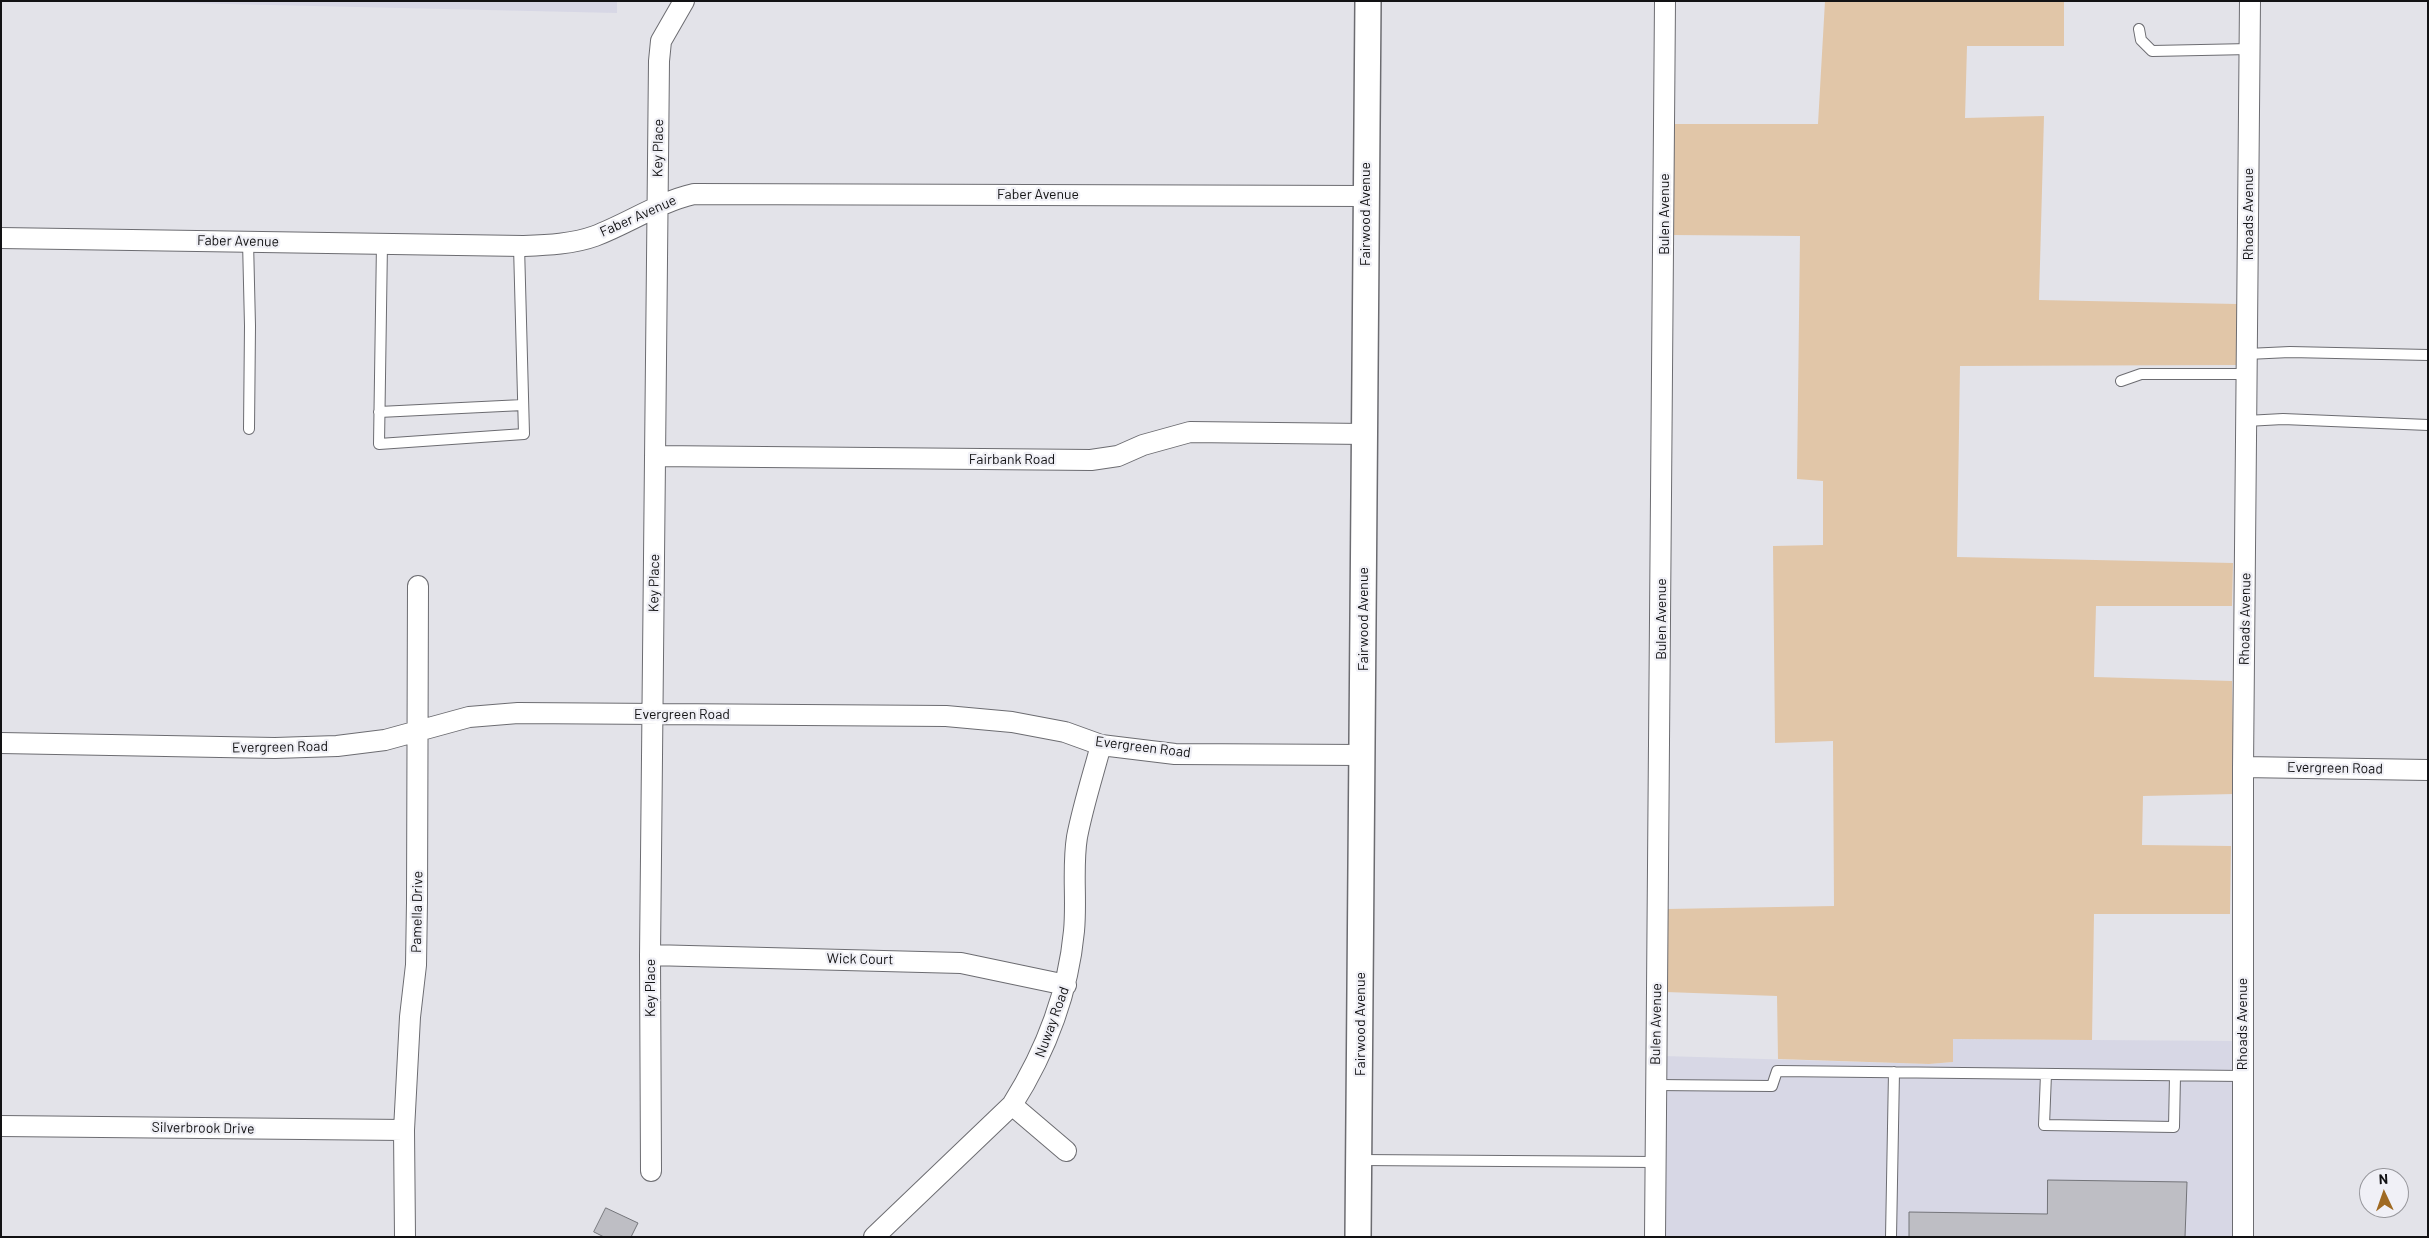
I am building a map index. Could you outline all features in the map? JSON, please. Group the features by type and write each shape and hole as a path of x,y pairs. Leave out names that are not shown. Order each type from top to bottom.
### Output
{"street":[{"name":"Key Place","path":"651,1171 650,955 661,41 684,1"},
{"name":"Fairwood Avenue","path":"1358,1237 1368,1"},
{"name":"Bulen Avenue","path":"1655,1237 1665,1"},
{"name":"Rhoads Avenue","path":"2242,1237 2243,767 2250,1"},
{"name":"Faber Avenue","path":"1,238 519,246 557,244 593,236 677,198 694,194 1365,196"},
{"name":"Fairbank Road","path":"655,456 1091,460 1118,456 1143,445 1190,432 1365,434"},
{"name":"Pamella Drive","path":"404,1237 404,1130 410,1017 416,965 418,586"},
{"name":"Evergreen Road","path":"1,743 318,747 385,740 469,718 518,713 946,716 1012,722 1065,732 1101,745 1175,754 1362,755"},
{"name":"Nuway Road","path":"874,1237 1012,1105 1029,1078 1047,1041 1066,985 1074,930 1077,837 1101,745"},
{"name":"Evergreen Road","path":"2243,767 2428,770"},
{"name":"Wick Court","path":"650,955 961,963 1066,985"},
{"path":"1012,1105 1066,1151"},
{"name":"Silverbrook Drive","path":"1,1126 404,1130"}],"lane":[{"path":"2140,29 2141,40 2152,50 2250,49"},
{"path":"248,241 250,326 249,429"},
{"path":"382,243 379,444 524,434 519,246"},
{"path":"2121,381 2141,374 2247,364 2290,352 2428,355"},
{"path":"379,412 523,405"},
{"path":"2246,421 2283,419 2428,425"},
{"path":"1656,1086 1772,1086 1776,1071 2242,1076"},
{"path":"1891,1237 1894,1072"},
{"path":"2046,1074 2044,1126 2174,1127 2175,1076"},
{"path":"1359,1160 1656,1162"}],"shaded area":[{"path":"98,1 617,1 617,13"},
{"path":"1825,1 2064,1 2064,46 1967,46 1965,118 2044,116 2039,300 2237,304 2237,365 1960,366 1957,557 2233,563 2232,606 2096,606 2094,677 2232,681 2234,794 2143,796 2142,845 2231,846 2230,914 2094,914 2092,1040 1953,1039 1953,1062 1929,1064 1778,1059 1777,996 1666,992 1667,909 1834,906 1833,741 1775,743 1773,546 1823,545 1823,481 1797,479 1800,236 1671,235 1672,124 1818,124"},
{"path":"1953,1039 2235,1041 2232,1237 1662,1237 1664,1056 1929,1064 1953,1062"}],"building":[{"path":"2048,1180 2187,1182 2185,1237 1909,1237 1909,1212 2047,1214"},
{"path":"606,1208 638,1223 631,1237 604,1237 594,1232"}]}
